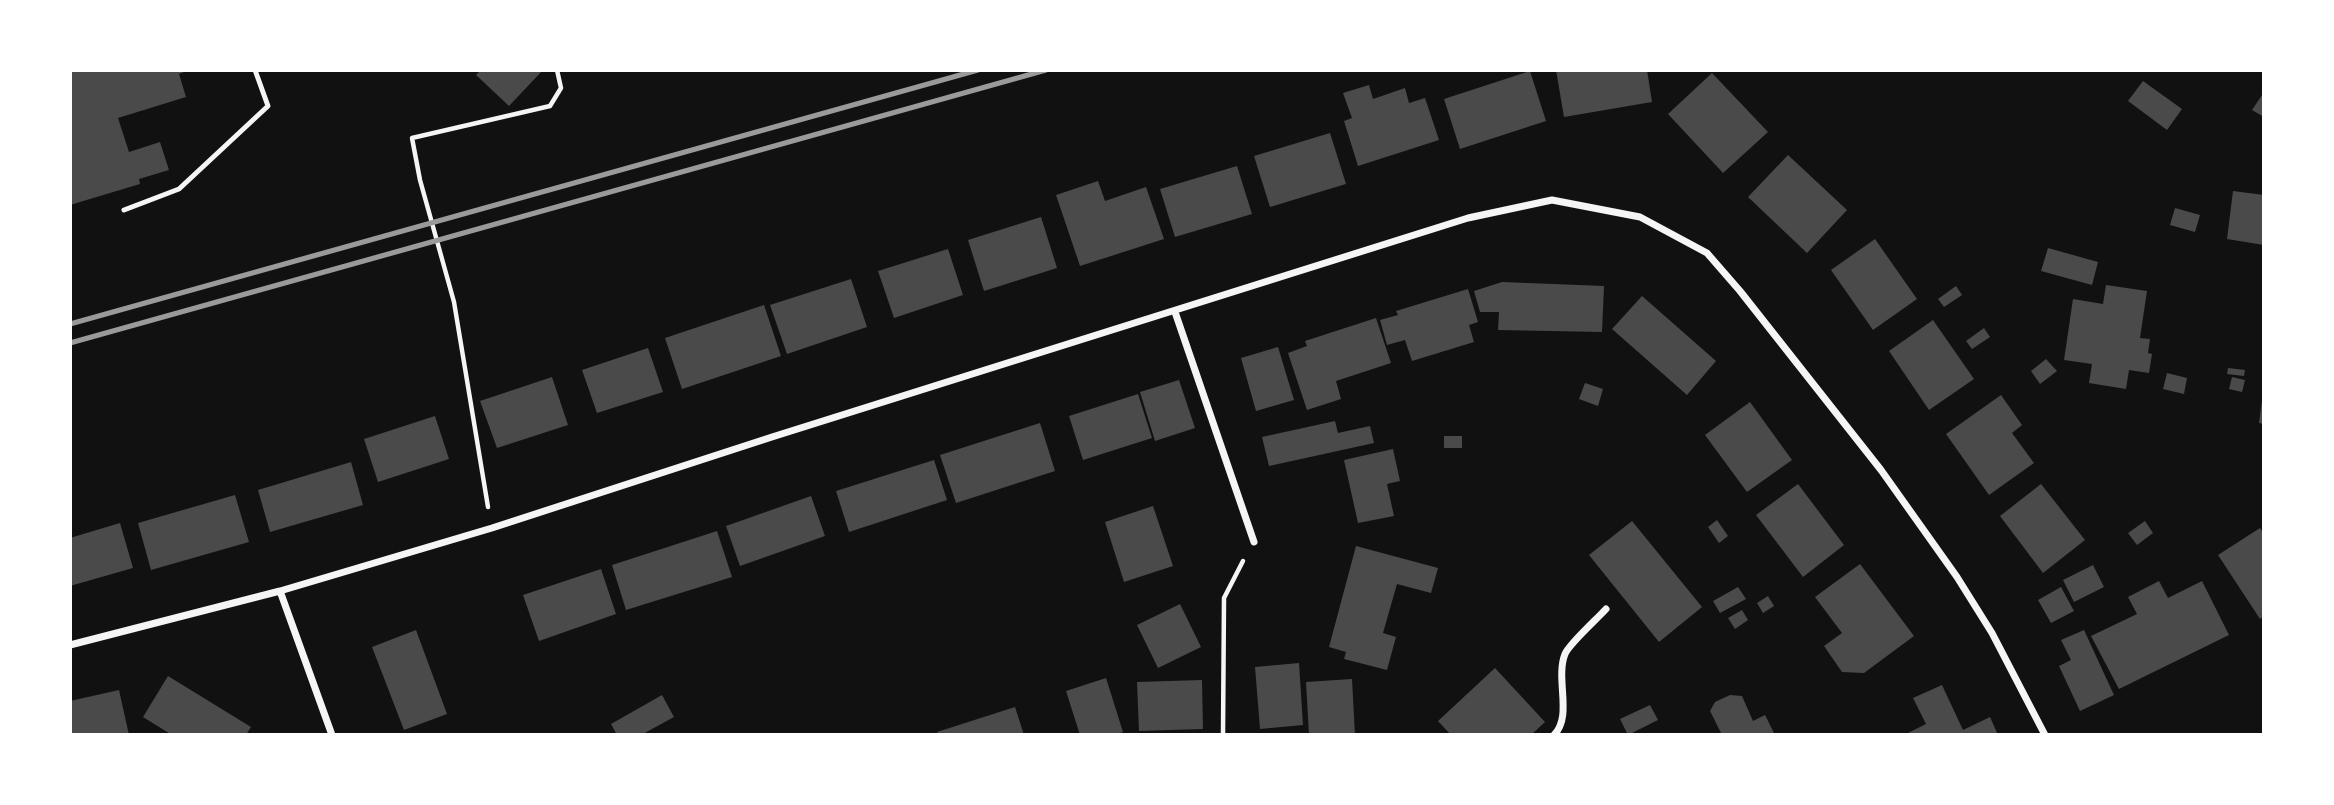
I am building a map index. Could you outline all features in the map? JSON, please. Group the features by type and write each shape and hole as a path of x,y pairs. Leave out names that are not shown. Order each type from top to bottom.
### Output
{"street":[{"path":"70,645 280,591 492,528 1468,218 1552,200 1640,217 1707,253 1741,290 1873,460 1957,576 1992,633 2045,735"},
{"path":"1175,312 1254,542"},
{"path":"280,591 332,735"},
{"path":"1554,735 1559,730 1564,712 1561,676 1565,653 1606,609"}],"lane":[{"path":"124,210 179,189 268,106 255,70"}],"path":[{"path":"492,528 454,302 420,180 412,138 550,106 561,89 557,70"},
{"path":"1223,735 1224,598 1254,542"}],"building":[{"path":"70,70 189,70 179,74 186,97 118,118 129,152 160,142 169,170 139,179 140,184 70,205"},
{"path":"481,70 543,70 509,106 476,75"},
{"path":"1556,70 1647,70 1652,102 1564,117"},
{"path":"1530,71 1546,121 1460,149 1444,99"},
{"path":"1712,73 1768,132 1723,173 1668,114"},
{"path":"2143,81 2182,109 2167,130 2128,101"},
{"path":"1369,85 1373,99 1405,88 1409,103 1425,98 1439,140 1358,166 1344,121 1352,118 1343,93"},
{"path":"2264,92 2264,117 2252,110"},
{"path":"1330,133 1346,184 1270,207 1254,156"},
{"path":"1788,155 1847,210 1807,253 1748,197"},
{"path":"1237,166 1252,214 1175,237 1160,189"},
{"path":"1098,181 1105,201 1146,187 1164,239 1080,266 1056,195"},
{"path":"2233,191 2264,195 2264,245 2227,239"},
{"path":"2175,208 2200,215 2195,232 2170,225"},
{"path":"1041,217 1057,268 984,291 968,240"},
{"path":"1875,239 1917,299 1873,330 1831,270"},
{"path":"2048,248 2098,262 2092,285 2041,271"},
{"path":"948,249 963,295 894,318 878,271"},
{"path":"851,279 867,327 787,354 770,305"},
{"path":"1502,282 1604,286 1602,332 1498,330 1499,312 1480,312 1474,291"},
{"path":"2106,285 2147,291 2140,338 2150,339 2148,353 2152,354 2149,373 2129,370 2126,389 2089,383 2092,364 2064,360 2073,299 2103,304"},
{"path":"1956,286 1962,295 1944,307 1938,299"},
{"path":"1468,289 1478,322 1469,325 1474,342 1412,361 1405,340 1387,345 1380,320 1398,315 1396,311"},
{"path":"1642,296 1716,361 1687,395 1612,329"},
{"path":"764,305 781,356 682,389 665,338"},
{"path":"1376,318 1391,363 1336,381 1341,399 1307,410 1288,353 1307,346 1305,341"},
{"path":"1933,320 1974,379 1929,410 1889,351"},
{"path":"1984,328 1990,337 1972,349 1966,341"},
{"path":"1278,347 1294,400 1256,411 1241,358"},
{"path":"648,348 663,392 597,413 582,370"},
{"path":"2046,359 2057,371 2040,384 2031,371"},
{"path":"2228,368 2245,370 2244,376 2227,374"},
{"path":"2167,373 2187,378 2184,394 2163,389"},
{"path":"552,377 568,425 497,448 480,401"},
{"path":"2232,377 2245,380 2242,392 2229,389"},
{"path":"1179,380 1195,428 1155,441 1140,392"},
{"path":"1585,383 1603,389 1598,406 1579,399"},
{"path":"1138,394 1152,438 1083,460 1069,416"},
{"path":"2001,395 2022,425 2012,433 2034,463 1989,495 1946,434"},
{"path":"2262,400 2264,401 2264,424 2259,423"},
{"path":"1750,402 1792,460 1747,492 1705,435"},
{"path":"435,416 449,459 378,482 364,439"},
{"path":"1335,421 1338,433 1370,426 1374,443 1269,466 1262,437"},
{"path":"1040,423 1055,471 956,503 940,455"},
{"path":"1444,436 1462,436 1462,448 1444,448"},
{"path":"1393,449 1400,481 1387,484 1394,516 1358,523 1344,460"},
{"path":"934,460 947,500 849,532 836,491"},
{"path":"351,462 363,505 270,532 258,490"},
{"path":"1798,484 1844,545 1803,577 1756,515"},
{"path":"2041,484 2085,540 2043,573 2000,516"},
{"path":"235,495 249,542 151,570 138,523"},
{"path":"811,496 825,536 740,566 726,526"},
{"path":"1153,506 1173,566 1124,582 1105,522"},
{"path":"1717,520 1728,536 1719,543 1708,527"},
{"path":"1632,521 1702,607 1659,642 1589,555"},
{"path":"2145,521 2153,533 2137,545 2128,533"},
{"path":"120,523 133,568 70,586 70,538"},
{"path":"2260,528 2264,534 2264,616 2260,619 2218,555"},
{"path":"717,531 732,577 626,610 612,565"},
{"path":"1356,546 1438,568 1431,593 1397,584 1383,633 1396,637 1387,670 1344,659 1346,652 1329,647"},
{"path":"1860,564 1914,636 1864,673 1842,672 1824,646 1842,633 1815,597"},
{"path":"2093,565 2104,587 2074,602 2063,580"},
{"path":"601,569 616,614 539,641 523,595"},
{"path":"2159,581 2168,598 2202,581 2229,635 2119,689 2091,636 2137,614 2128,597"},
{"path":"1738,587 1746,599 1720,613 1713,601"},
{"path":"2061,587 2074,611 2051,623 2038,600"},
{"path":"1768,596 1774,606 1763,613 1757,603"},
{"path":"1180,604 1201,647 1158,668 1137,625"},
{"path":"1742,610 1748,620 1735,629 1728,618"},
{"path":"416,630 447,714 404,730 372,647"},
{"path":"2084,630 2114,695 2080,711 2059,666 2071,660 2061,640"},
{"path":"1299,663 1303,725 1260,729 1255,667"},
{"path":"1495,668 1545,722 1531,735 1451,735 1438,721"},
{"path":"168,676 251,727 246,735 172,735 143,717"},
{"path":"1106,678 1123,732 1114,735 1080,735 1066,691"},
{"path":"1352,679 1355,735 1309,735 1306,682"},
{"path":"1202,680 1203,729 1139,731 1137,682"},
{"path":"1942,685 1963,730 1990,717 1998,735 1904,735 1926,724 1913,698"},
{"path":"119,690 129,735 70,735 70,701"},
{"path":"662,695 674,717 641,735 617,735 611,724"},
{"path":"1730,695 1742,696 1753,721 1765,715 1775,735 1722,735 1710,711 1715,702"},
{"path":"1650,705 1658,720 1628,735 1620,719"},
{"path":"1015,707 1024,735 938,735 937,732"}],"railway":[{"path":"70,324 978,70"},
{"path":"70,343 1046,70"}]}
